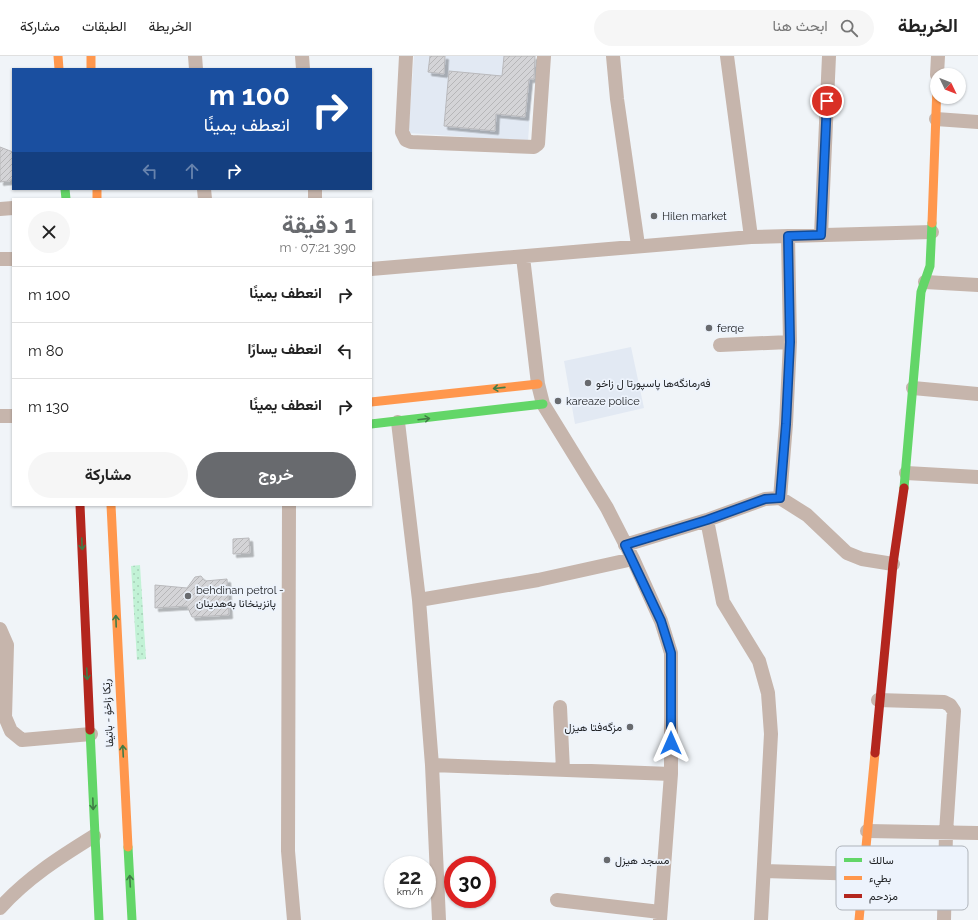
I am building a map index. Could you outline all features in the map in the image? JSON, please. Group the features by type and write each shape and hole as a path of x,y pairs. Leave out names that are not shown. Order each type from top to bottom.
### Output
{"main road":[{"path":"58,56 59,68"},
{"path":"91,56 91,68"},
{"path":"866,846 878,700 892,564 906,473 921,292 930,266 936,104"},
{"path":"372,402 538,384"},
{"path":"372,424 543,404"},
{"name":"رێکا زاخۆ - باتیفا","path":"80,506 99,920"},
{"name":"رێکا زاخۆ - باتیفا","path":"111,506 119,690 132,920"},
{"path":"859,920 860,910"}],"street":[{"path":"195,56 196,68"},
{"path":"302,56 303,68"},
{"path":"406,56 402,132 406,140 412,142 534,147 538,144 544,56"},
{"path":"613,56 618,106 638,245"},
{"path":"728,56 751,237"},
{"path":"821,235 829,56"},
{"path":"937,68 938,56"},
{"path":"936,119 978,122"},
{"path":"0,209 12,208"},
{"path":"372,269 523,258 638,245 751,237 932,232"},
{"path":"780,498 786,424 790,342 788,236"},
{"path":"523,258 538,384 543,404 607,508 633,559 661,621 671,653 671,774 660,916 557,900"},
{"path":"0,260 12,259"},
{"path":"925,282 978,284"},
{"path":"720,346 790,342"},
{"path":"913,388 978,394"},
{"path":"0,416 12,416"},
{"path":"398,422 419,600 432,765 439,920"},
{"path":"906,473 978,477"},
{"path":"625,545 707,520 765,499 780,498 807,515 847,553 862,559 892,564"},
{"path":"289,506 288,851 294,920"},
{"path":"707,520 723,602 759,661 768,694 771,734 761,920"},
{"path":"419,600 538,580 633,559"},
{"path":"0,629 7,645 5,718 11,731 22,740 91,734"},
{"path":"878,700 944,702 953,707 954,714 946,846"},
{"path":"560,707 563,770"},
{"path":"432,765 671,774"},
{"path":"867,831 978,833"},
{"path":"0,908 33,876 64,854 94,836"},
{"path":"764,871 836,873"},
{"path":"944,910 944,920"}],"shaded area":[{"path":"414,56 534,56 528,141 408,133"},
{"path":"631,347 644,408 575,424 564,361"}],"green space":[{"path":"140,565 146,659 137,660 131,566"}],"building":[{"path":"430,56 445,56 444,74 428,72"},
{"path":"504,56 535,56 534,79 529,79 525,117 496,114 495,131 444,126 449,71 502,76"},
{"path":"0,147 12,152 12,179 9,181 0,182"},
{"path":"249,538 250,553 233,554 233,539"},
{"path":"201,576 205,581 227,579 229,615 192,617 187,606 155,608 155,585 187,588 195,577"}],"traffic: fast":[{"path":"65,190 66,198"},
{"path":"904,488 921,292 930,266 932,223"},
{"path":"372,424 543,404"},
{"path":"90,730 99,920"},
{"path":"128,847 132,920"}],"traffic: slow":[{"path":"58,56 59,68"},
{"path":"91,56 91,68"},
{"path":"932,223 936,104"},
{"path":"97,190 97,198"},
{"path":"372,402 538,384"},
{"path":"111,506 128,847"},
{"path":"866,846 875,753"},
{"path":"859,920 860,910"}],"traffic: jam":[{"path":"875,753 893,564 904,488"},
{"path":"80,506 90,730"}],"place":[{"name":"Hilen market","path":"654,216"},
{"name":"ferqe","path":"709,328"},
{"name":"فەرمانگەها پاسپورتا ل زاخو","path":"588,383"},
{"name":"kareaze police","path":"558,401"},
{"name":"behdinan petrol - پانزینخانا بەهدینان","path":"188,596"},
{"name":"مزگەفتا هیزل","path":"630,727"},
{"name":"مسجد هيزل","path":"607,860"}],"route":[{"path":"671,743 671,653 661,621 633,559 625,545 707,520 765,499 780,498 786,424 790,342 788,236 821,235 827,101"}]}
